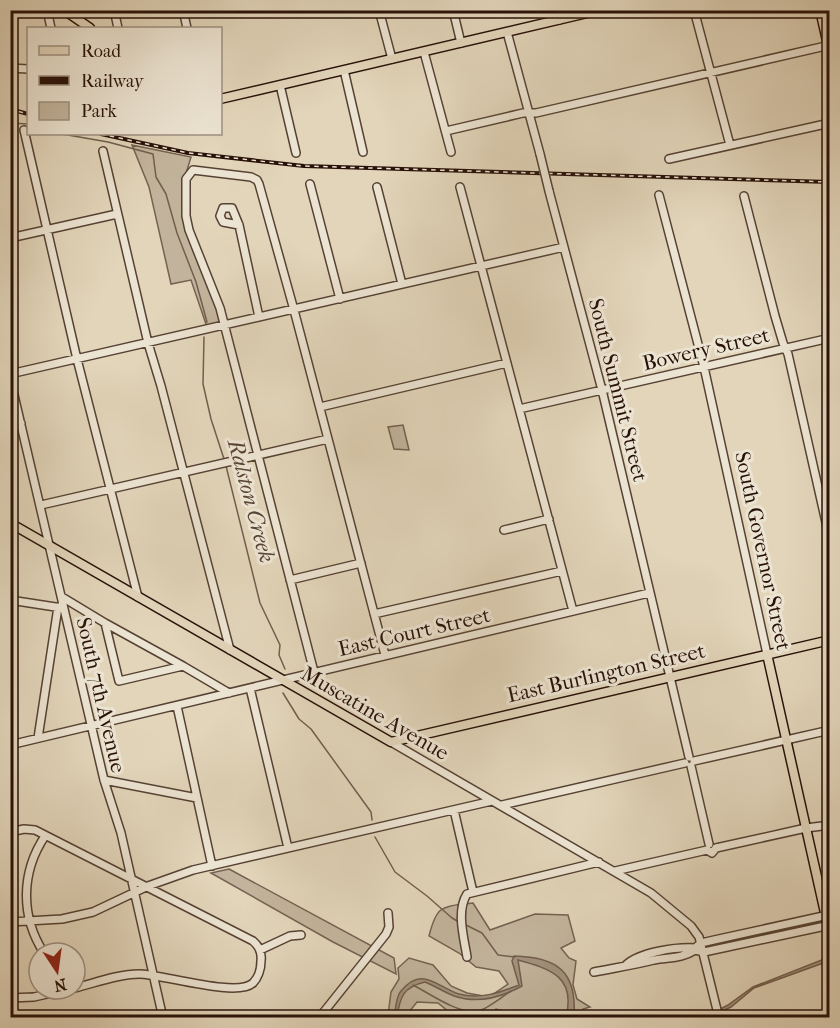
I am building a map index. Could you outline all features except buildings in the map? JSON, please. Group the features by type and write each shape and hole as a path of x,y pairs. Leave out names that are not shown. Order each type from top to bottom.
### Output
{"main road":[{"path":"64,10 89,27"},
{"path":"222,99 507,32 558,15 600,10"},
{"path":"820,10 829,48"},
{"name":"Muscatine Avenue","path":"10,524 391,742"},
{"name":"East Burlington Street","path":"391,742 830,640"},
{"name":"South Governor Street","path":"767,654 830,935"},
{"path":"823,1017 830,1016"}],"street":[{"path":"47,10 51,27"},
{"path":"114,10 118,27"},
{"path":"183,10 187,27"},
{"path":"379,10 392,59"},
{"path":"453,10 461,43"},
{"path":"694,10 730,145"},
{"name":"South Summit Street","path":"507,32 602,390 711,847"},
{"path":"446,131 829,48"},
{"path":"424,52 451,152"},
{"path":"10,68 27,69"},
{"path":"344,70 363,152"},
{"path":"280,85 296,153"},
{"path":"669,159 830,123"},
{"path":"24,130 77,359 138,597"},
{"path":"103,151 148,343 230,650"},
{"path":"314,672 220,309 187,224 186,179 190,172 197,169 251,177 257,180 294,310 385,655"},
{"path":"310,184 340,299"},
{"path":"460,186 573,610"},
{"path":"377,187 402,284"},
{"name":"South Governor Street","path":"659,195 704,367 767,654"},
{"path":"744,196 775,316 786,348 830,540"},
{"path":"10,238 117,214"},
{"path":"239,225 259,317"},
{"path":"10,376 564,247"},
{"name":"Bowery Street","path":"519,409 830,339"},
{"path":"320,407 507,363"},
{"name":"South 7th Avenue","path":"10,376 62,597 61,608 104,780 121,833 163,1017"},
{"path":"10,418 21,423"},
{"path":"40,505 328,439"},
{"path":"504,530 549,519"},
{"path":"290,580 361,563"},
{"path":"374,614 562,571"},
{"name":"East Court Street","path":"10,745 649,593"},
{"path":"62,597 229,693"},
{"path":"10,600 61,608 38,738"},
{"path":"105,623 119,681 183,666"},
{"path":"250,688 288,849"},
{"path":"177,706 212,866"},
{"path":"502,805 830,730"},
{"name":"Muscatine Avenue","path":"391,742 651,893 691,926 697,932 704,952 718,1017"},
{"path":"104,780 197,798"},
{"path":"10,922 76,916 108,906 176,875 492,801"},
{"path":"454,810 474,892"},
{"path":"806,828 830,820"},
{"path":"615,871 711,847 830,825"},
{"path":"10,832 29,829 45,836 253,941 260,950 259,973 252,984 246,987 223,987 154,976 128,975 87,984"},
{"path":"38,941 29,921 26,894 29,872 36,851 45,836"},
{"path":"467,957 462,923 464,900 467,894 598,862"},
{"path":"319,1017 386,934 389,927 388,913"},
{"path":"626,965 632,959 676,948 695,948 701,944 827,915"},
{"path":"594,972 682,957 695,950 704,952 828,925"},
{"path":"260,950 290,936 302,935"},
{"path":"10,998 27,999"}],"green space":[{"path":"132,145 191,157 184,180 184,213 221,323 207,327 191,280 171,284 149,187"},
{"path":"403,425 409,450 394,449 388,427"},
{"path":"229,869 394,958 396,974 333,942 211,873"},
{"path":"473,903 490,930 535,914 568,915 575,941 561,948 569,958 576,961 573,985 577,999 590,1007 583,1009 582,1017 528,1017 496,1009 490,1017 455,1017 438,1003 417,1002 405,1017 384,1018 388,1015 391,992 399,979 398,968 409,958 433,965 451,986 467,993 489,997 508,984 499,971 476,967 459,953 429,936 435,918 442,909"},
{"path":"818,920 819,924 714,947 714,943"}],"shaded area":[{"path":"514,956 542,960 562,970 572,989 574,1017 566,1017 567,992 558,977 541,967 518,960 522,986 514,990 489,998 472,999 454,996 425,982 407,990 401,998 397,1017 393,1017 399,994 409,983 416,980 430,980 467,996 498,993 519,985 512,961"},
{"path":"829,957 829,961 754,988 731,1007 703,1018 728,1005 753,987"}],"waterway":[{"name":"Ralston Creek","path":"10,123 27,124"},
{"name":"Ralston Creek","path":"68,135 108,142 153,154 156,177 166,194 207,322"},
{"name":"Ralston Creek","path":"204,337 203,384 224,459"},
{"name":"Ralston Creek","path":"226,466 260,603 280,645 279,655 285,669"},
{"name":"Ralston Creek","path":"283,693 299,719 311,729 371,812 372,820"},
{"name":"Ralston Creek","path":"375,837 395,872 459,922"},
{"name":"Ralston Creek","path":"464,924 482,933 498,955 515,957"},
{"name":"Ralston Creek","path":"413,985 453,1007 470,1011 485,1008 511,991"}],"railway":[{"path":"10,109 27,114"},
{"path":"106,135 188,153 304,166 830,182"}]}
